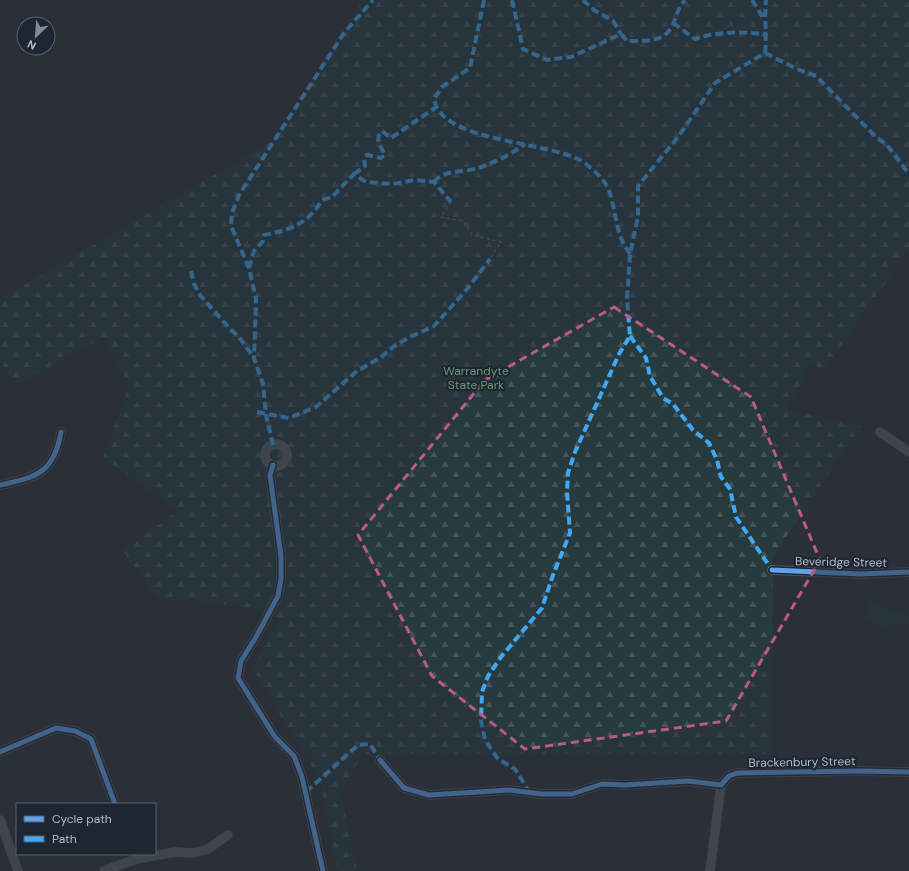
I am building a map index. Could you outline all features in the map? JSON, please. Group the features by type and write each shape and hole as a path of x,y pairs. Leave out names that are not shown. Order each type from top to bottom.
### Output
{"street":[{"path":"0,484 24,480 46,470 58,448 61,432"},
{"path":"880,432 909,452"},
{"path":"272,465 270,475 281,556 281,579 278,596 241,661 238,678 275,737 294,756 302,777 323,871"},
{"name":"Beveridge Street","path":"772,570 860,574 909,572"},
{"path":"0,752 56,728 74,731 91,739 115,803"},
{"path":"380,760 404,788 429,795 509,790 542,794 572,794 602,784 625,786 688,781 721,785 710,871"},
{"name":"Brackenbury Street","path":"721,785 729,776 737,773 858,771 909,772"},
{"path":"0,820 18,871"},
{"path":"156,854 175,852 193,853 208,849 228,835"},
{"path":"104,871 135,857 151,855"}],"path":[{"path":"451,202 441,217 462,221 472,235 501,242 490,259"}],"highlighted area":[{"path":"614,307 751,397 820,560 726,721 525,749 432,676 358,535 485,380"}],"green space":[{"name":"Warrandyte State Park","path":"363,0 909,0 909,249 824,371 811,363 787,409 862,426 773,556 771,754 362,754 341,794 357,871 338,871 320,781 253,669 278,619 257,608 157,598 123,551 177,511 103,458 129,385 103,338 17,384 0,362 0,299 274,140"},
{"path":"871,601 908,616 901,635 864,620"}],"marked path":[{"path":"273,445 266,415 263,384 254,358 256,299 249,268 231,226 232,213 239,195 344,33 373,0"},
{"path":"484,0 470,68 442,87 434,99 441,113 455,124 474,132 564,154 580,160 587,165 599,176 608,188 621,238 630,254"},
{"path":"512,0 523,49 547,60 571,57 621,34 627,41 657,39 667,33 671,28 680,7 685,0"},
{"path":"583,0 594,10 613,21 621,34"},
{"path":"752,0 764,19"},
{"path":"765,53 766,0"},
{"path":"673,23 695,39 704,36 731,33 767,34"},
{"path":"765,53 797,69 816,76 876,137 887,145 909,174"},
{"path":"530,793 515,769 498,759 485,740 481,720 482,692 488,676 501,657 542,608 553,575 570,533 567,492 568,473 575,452 619,354 630,336 627,299 630,254 638,217 638,186 678,137 715,83 765,53"},
{"path":"354,174 365,166 364,158 367,155 381,158 385,155 378,140 382,131 391,138 435,108"},
{"path":"434,182 438,178 448,173 472,170 491,163 508,155 525,144"},
{"path":"249,268 254,251 263,241 264,235 282,231 298,225 311,215 322,200 332,197 354,174 366,182 393,184 415,180 434,182 451,202"},
{"path":"257,412 289,418 316,407 357,371 380,358 393,347 408,338 434,326 468,288 490,259"},
{"path":"191,271 194,284 200,295 239,337 254,358"},
{"path":"630,336 646,358 650,376 663,398 673,404 693,430 709,443 717,460 721,477 730,489 736,517 772,570"},
{"path":"306,792 358,745 370,744 380,760"}],"cycle path":[{"path":"0,485 34,476 42,471 54,456 61,432"},
{"path":"273,465 270,475 281,556 281,579 278,596 241,661 238,678 275,737 294,756 302,777 323,871"},
{"path":"772,570 860,574 909,572"},
{"path":"0,752 56,728 75,731 91,739 115,803"},
{"path":"380,760 404,788 429,795 509,790 542,794 572,794 602,784 625,785 688,781 721,785 729,776 737,773 858,771 909,772"}]}
